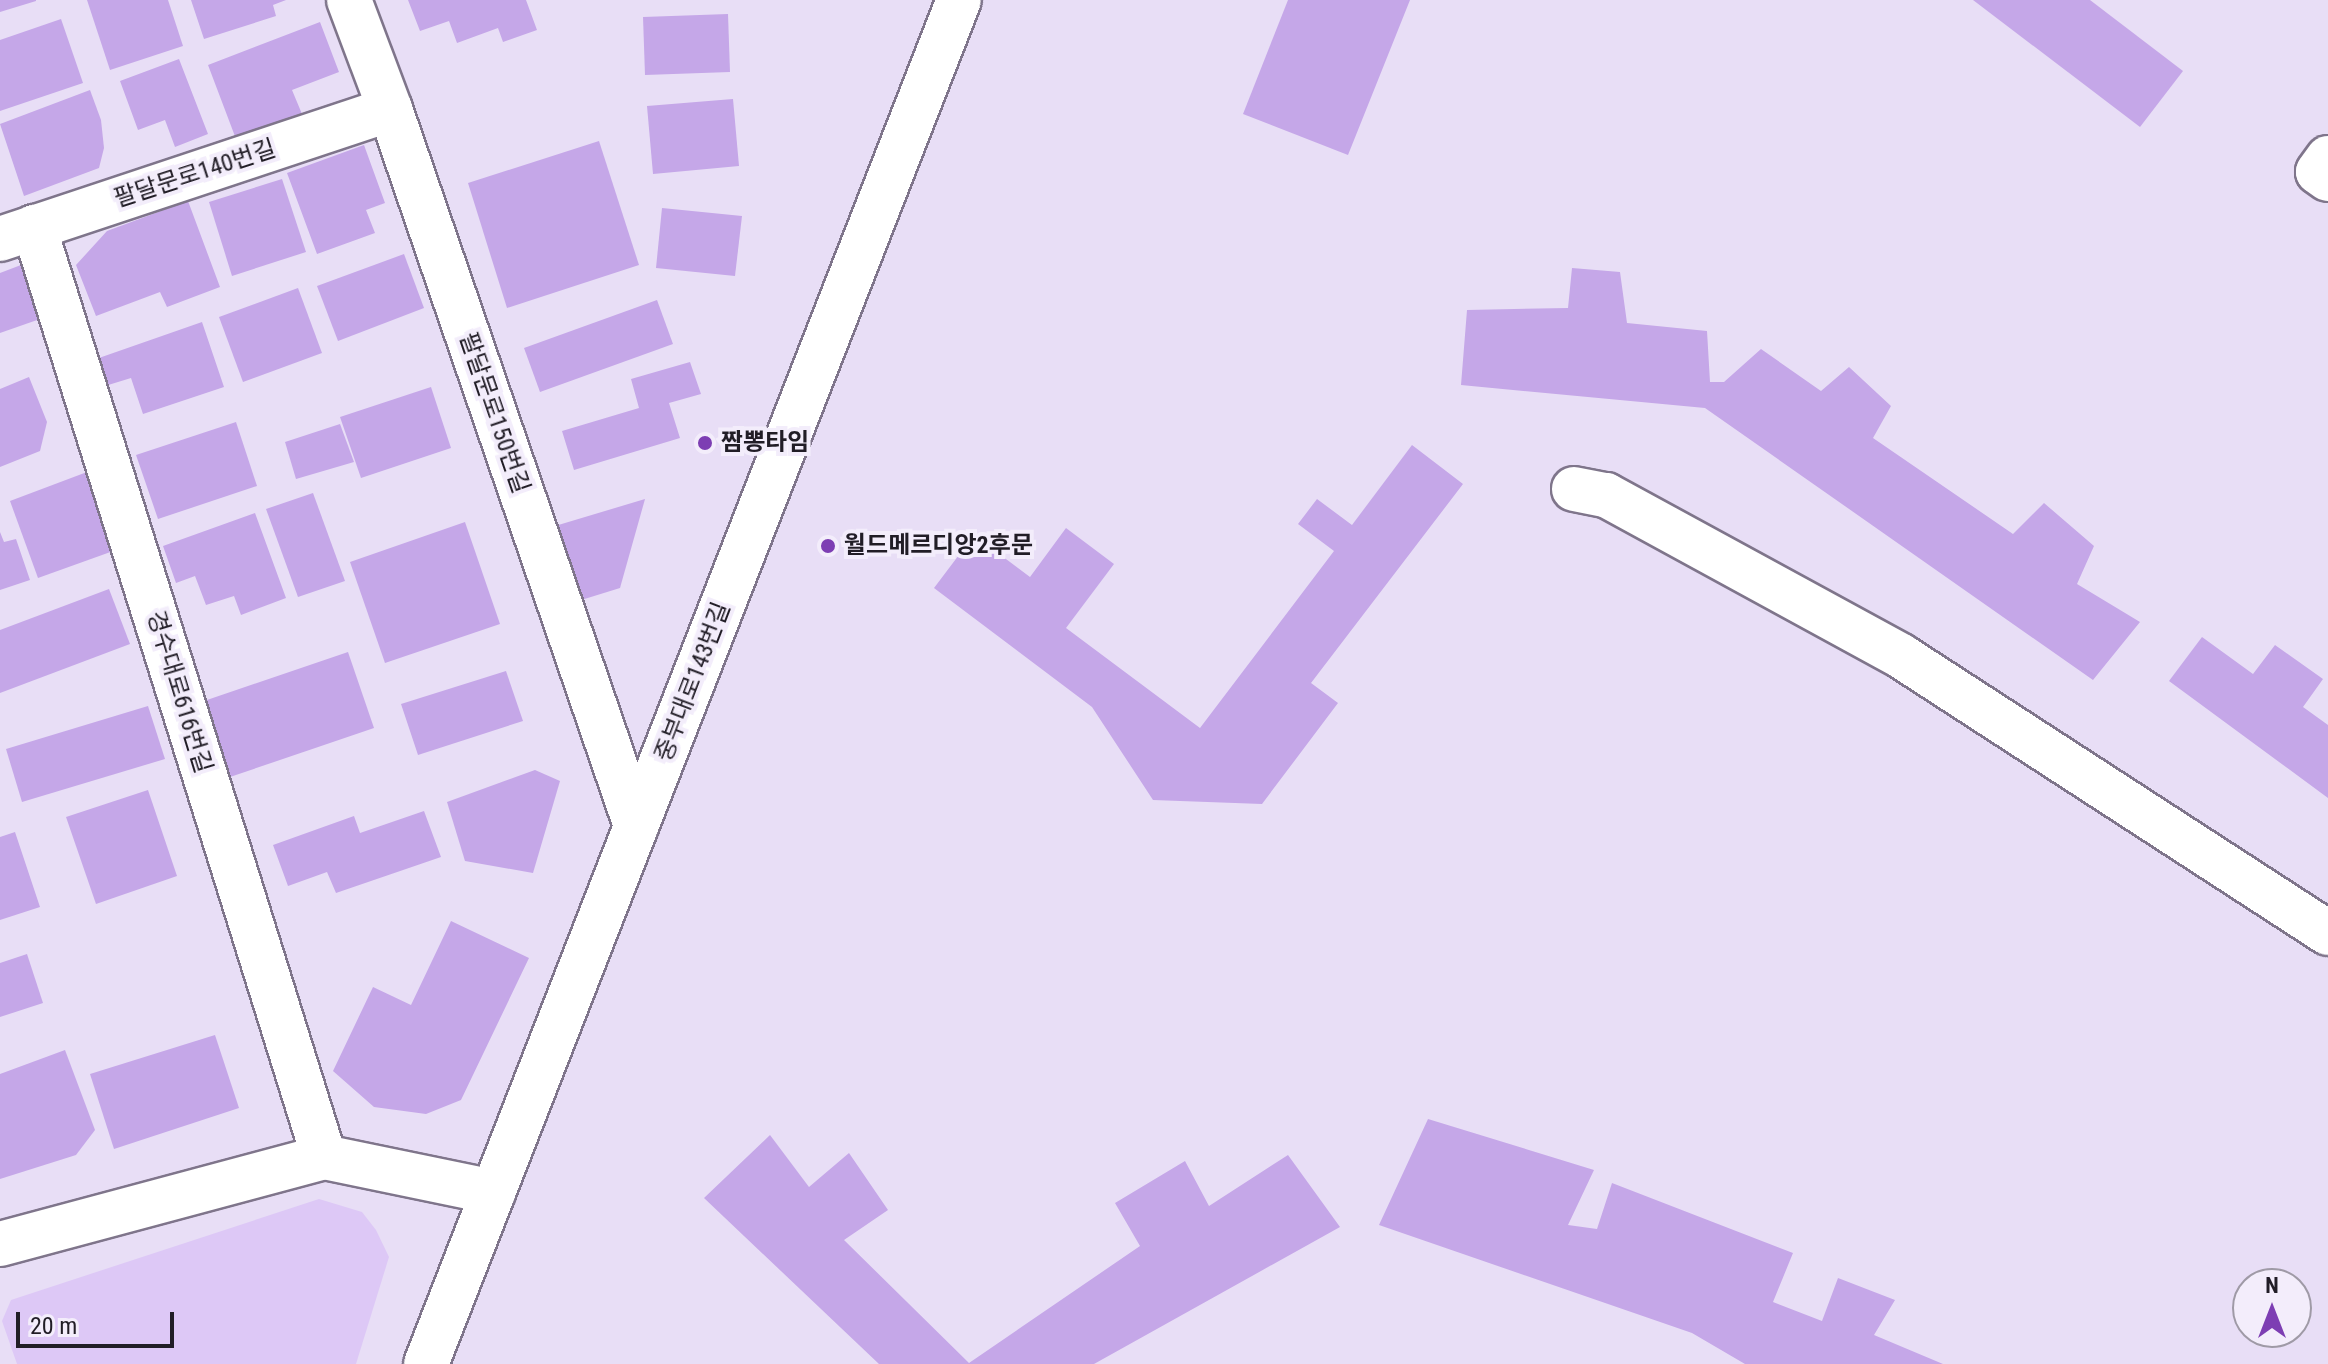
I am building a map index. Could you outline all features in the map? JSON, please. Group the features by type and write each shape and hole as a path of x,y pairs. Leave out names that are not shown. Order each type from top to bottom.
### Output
{"street":[{"name":"팔달문로150번길","path":"349,0 390,109 636,826"},
{"name":"중부대로143번길","path":"426,1364 959,0"},
{"name":"팔달문로140번길","path":"17,233 390,109"},
{"path":"2328,158 2318,172 2328,179"},
{"name":"경수대로616번길","path":"17,233 324,1157"},
{"path":"1574,489 1606,495 1901,656 2328,933"},
{"path":"0,1244 324,1157 493,1192"}],"shaded area":[{"path":"319,1199 362,1212 376,1230 389,1257 356,1364 17,1364 2,1321 11,1300"}],"building":[{"path":"0,0 36,0 36,1 0,12"},
{"path":"87,0 168,0 183,46 110,70"},
{"path":"191,0 286,0 273,5 276,16 204,39"},
{"path":"408,0 526,0 537,30 503,42 498,28 457,43 449,21 420,31"},
{"path":"1288,0 1410,0 1348,155 1243,114"},
{"path":"1973,0 2090,0 2183,71 2140,127"},
{"path":"728,14 730,72 645,75 643,17"},
{"path":"61,19 83,83 0,111 0,40"},
{"path":"320,22 339,72 292,90 302,114 236,139 208,65"},
{"path":"179,59 208,134 175,147 165,120 138,130 120,81"},
{"path":"90,90 101,120 104,148 99,168 24,196 0,124"},
{"path":"733,99 739,166 653,174 647,106"},
{"path":"599,141 639,265 507,308 468,183"},
{"path":"364,145 385,203 366,210 375,233 317,254 287,173"},
{"path":"282,179 306,252 232,276 209,202"},
{"path":"188,201 220,287 167,307 160,292 96,316 76,265 107,231"},
{"path":"662,208 742,216 735,276 656,268"},
{"path":"404,254 424,308 338,341 317,286"},
{"path":"21,265 40,319 0,333 0,273"},
{"path":"1572,268 1620,272 1627,323 1707,331 1710,382 1724,382 1761,349 1821,391 1849,367 1891,406 1873,438 2013,534 2044,503 2094,546 2077,584 2140,622 2093,680 1705,408 1461,385 1467,310 1568,308"},
{"path":"298,288 322,353 243,382 219,317"},
{"path":"657,300 673,344 540,392 524,348"},
{"path":"202,322 224,387 143,414 131,378 105,386 96,359"},
{"path":"690,362 701,394 669,403 680,438 574,470 562,431 639,408 631,379"},
{"path":"29,377 47,422 40,451 0,467 0,389"},
{"path":"431,387 451,448 361,478 340,417"},
{"path":"236,422 257,486 158,519 136,455"},
{"path":"340,424 354,462 296,479 285,442"},
{"path":"1412,445 1463,484 1311,683 1338,703 1262,804 1153,800 1092,707 934,588 974,535 1030,577 1066,528 1114,564 1066,628 1200,728 1334,551 1298,524 1317,499 1352,525"},
{"path":"87,472 116,550 38,578 10,501"},
{"path":"313,493 345,581 298,597 266,509"},
{"path":"645,499 620,588 578,601 555,526"},
{"path":"255,513 286,598 241,615 234,596 206,605 195,576 176,583 163,546"},
{"path":"465,522 500,624 385,663 350,562"},
{"path":"0,532 4,542 16,539 30,580 0,590"},
{"path":"109,589 130,644 0,693 0,630"},
{"path":"2202,637 2253,674 2275,645 2323,679 2303,707 2328,725 2328,798 2169,681"},
{"path":"348,652 374,728 230,777 204,701"},
{"path":"506,671 523,721 418,755 401,704"},
{"path":"148,706 165,759 22,802 6,749"},
{"path":"535,770 560,781 533,873 465,861 447,802"},
{"path":"148,790 177,876 96,904 66,817"},
{"path":"424,811 441,857 336,893 327,872 288,886 273,845 354,816 360,833"},
{"path":"15,832 40,907 0,920 0,837"},
{"path":"451,921 529,958 461,1100 426,1114 374,1107 333,1071 373,987 411,1005"},
{"path":"27,954 43,1003 0,1017 0,963"},
{"path":"215,1035 239,1108 114,1149 90,1074"},
{"path":"65,1050 95,1130 76,1155 0,1179 0,1074"},
{"path":"1428,1119 1594,1170 1568,1225 1597,1229 1612,1183 1793,1253 1773,1302 1822,1321 1838,1278 1895,1300 1874,1335 1943,1364 1745,1364 1692,1333 1379,1225"},
{"path":"770,1135 809,1187 849,1153 888,1210 844,1240 969,1363 1140,1246 1115,1203 1185,1161 1209,1206 1288,1155 1340,1227 1094,1364 879,1364 704,1198"}],"place":[{"name":"짬뽕타임","path":"705,443"},
{"name":"월드메르디앙2후문","path":"828,546"}]}
